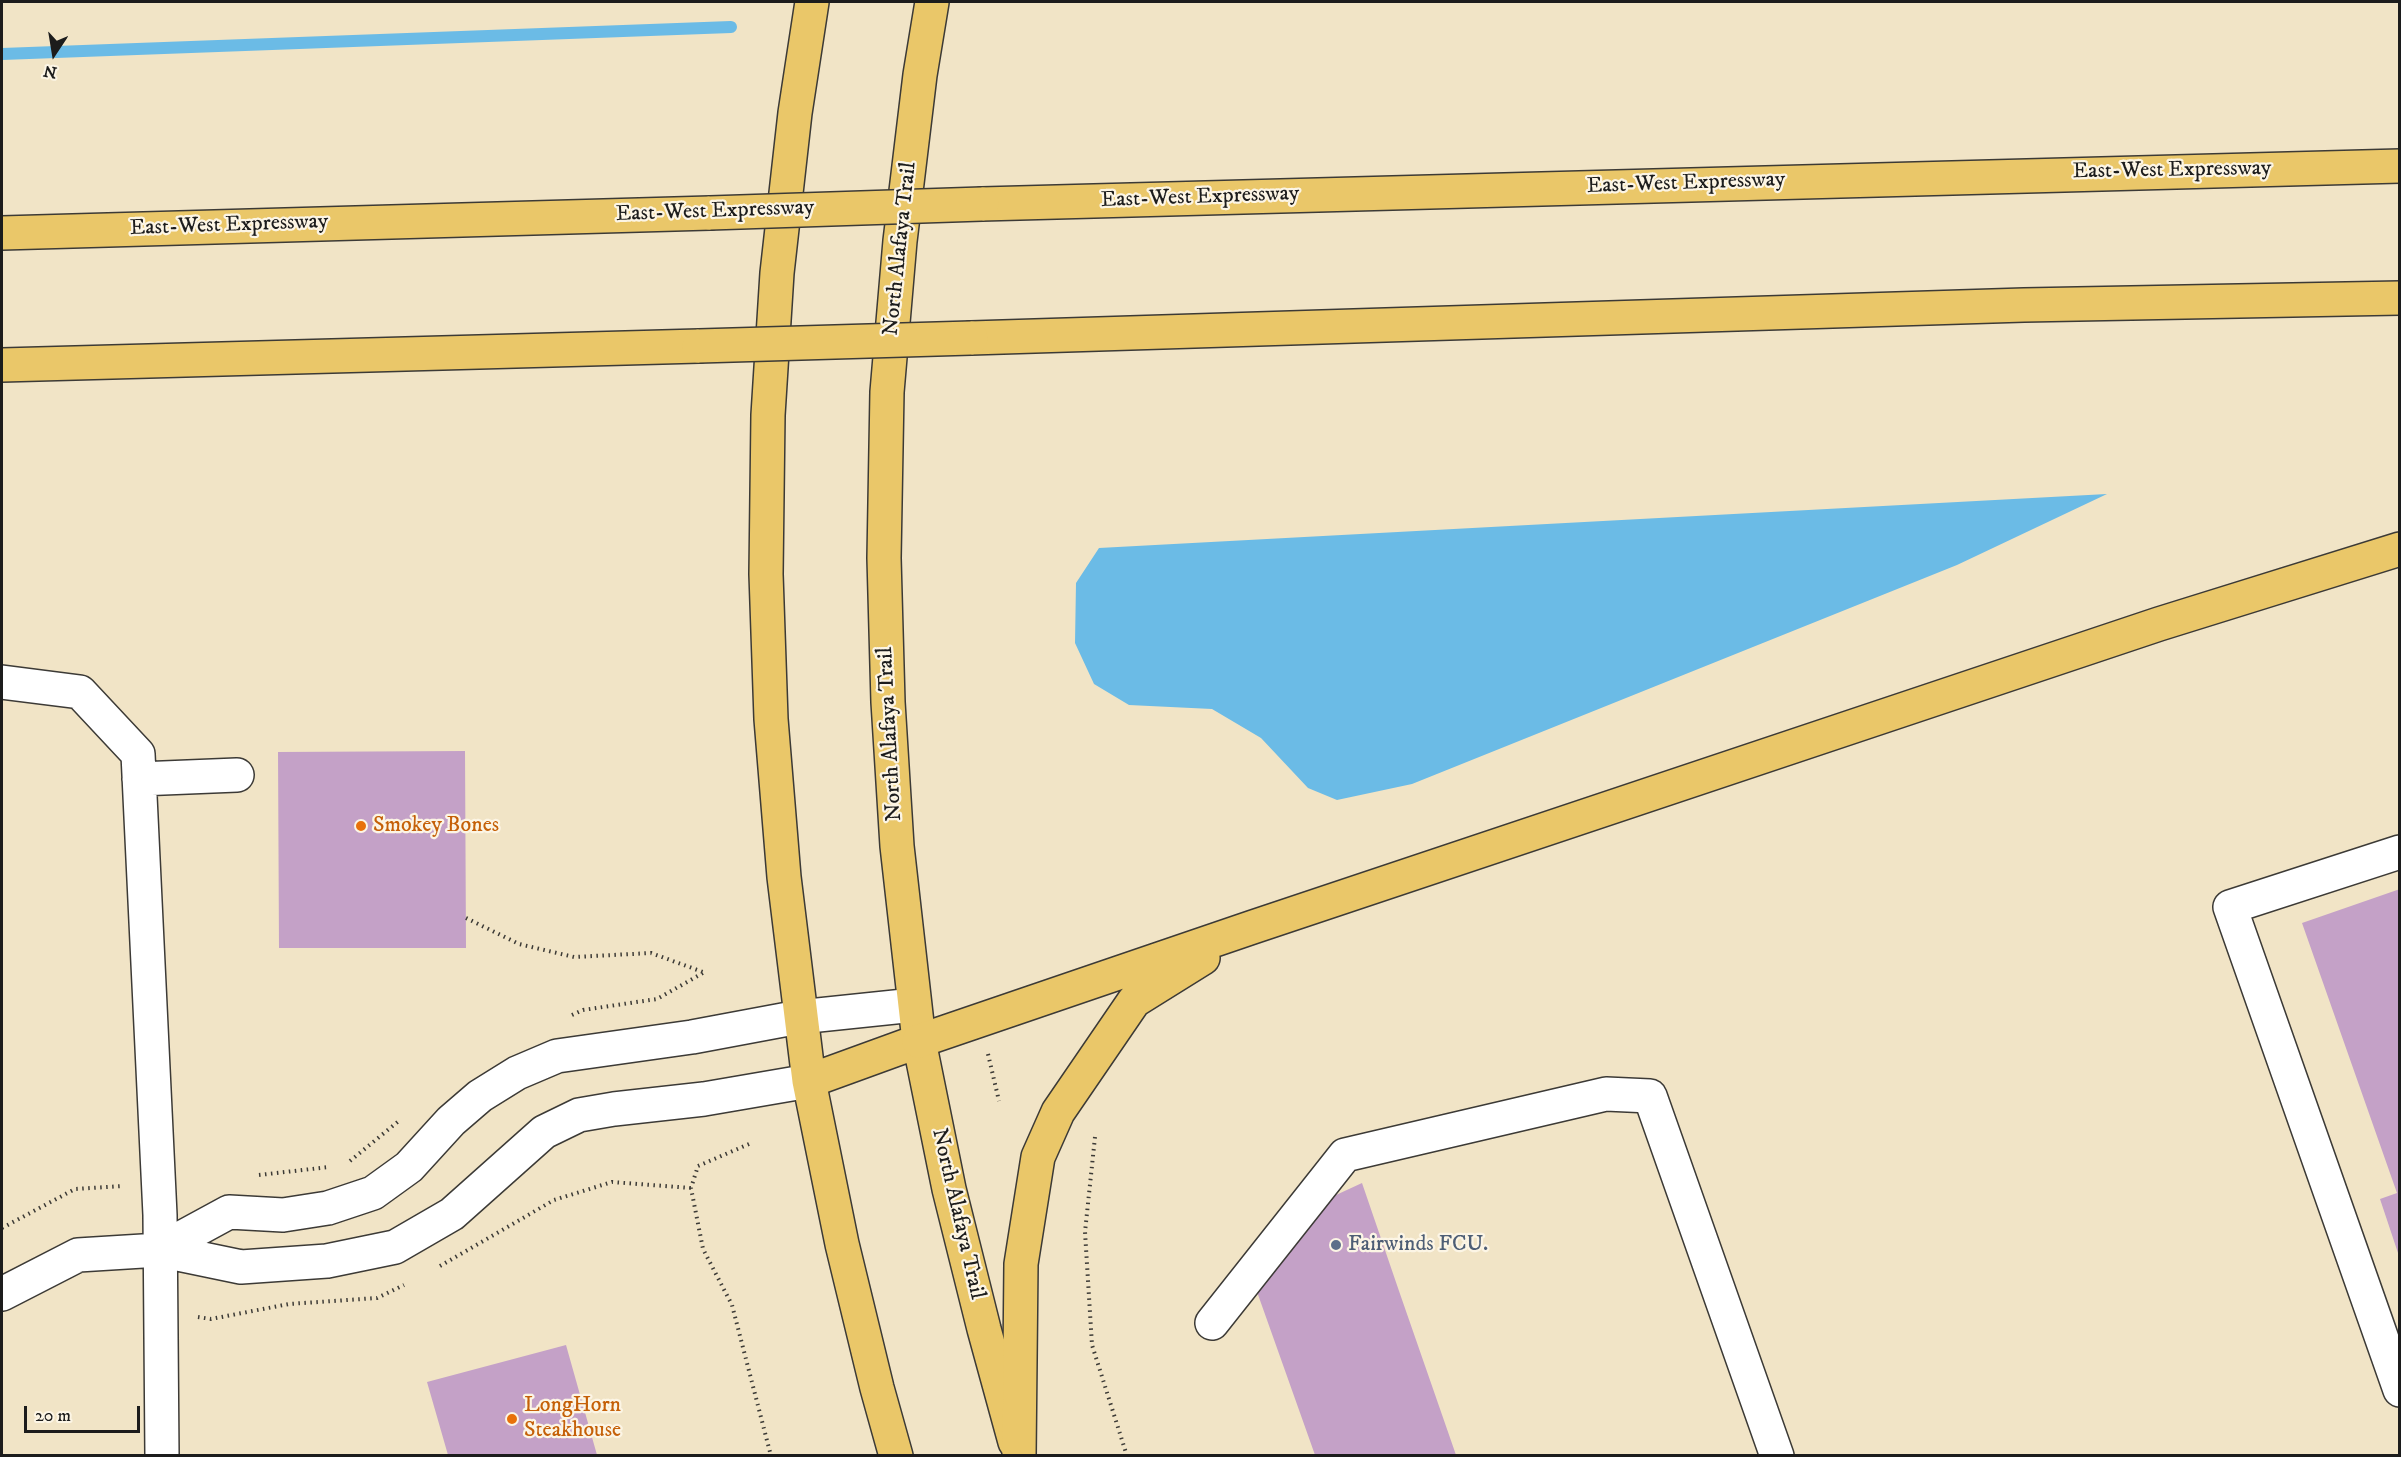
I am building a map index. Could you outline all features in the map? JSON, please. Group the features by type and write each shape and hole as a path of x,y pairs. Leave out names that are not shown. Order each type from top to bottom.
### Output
{"main road":[{"path":"812,2 795,113 777,273 768,415 766,574 771,719 784,877 799,1017 809,1081 842,1244 896,1455"},
{"name":"North Alafaya Trail","path":"932,2 920,75 900,242 887,392 884,546 888,702 897,846 919,1041 949,1189 1019,1455"},
{"name":"East-West Expressway","path":"2,233 2400,166"},
{"path":"2,364 699,346 2024,305 2400,298"},
{"path":"809,1081 1253,927 2159,624 2400,549"},
{"path":"1019,1455 1021,1264 1038,1157 1058,1112 1134,1001 1253,927"}],"street":[{"path":"2,682 80,692 138,754 159,1184 162,1455"},
{"path":"139,779 237,775"},
{"path":"2400,852 2230,907 2400,1390"},
{"path":"159,1250 229,1212 283,1215 306,1212 328,1208 373,1193 409,1167 451,1121 480,1096 518,1073 557,1056 692,1037 799,1017 914,1005"},
{"path":"2,1294 78,1254 159,1250 242,1267 327,1261 395,1247 452,1214 544,1132 579,1115 614,1108 704,1099 809,1081"},
{"path":"1212,1323 1345,1155 1606,1094 1650,1096 1777,1455"}],"path":[{"path":"466,918 519,944 574,957 651,953 703,973 657,999 583,1010 563,1020"},
{"path":"987,1050 999,1101"},
{"path":"345,1165 407,1114"},
{"path":"1095,1137 1085,1232 1092,1345 1127,1455"},
{"path":"749,1144 698,1166 691,1188 703,1249 732,1305 771,1455"},
{"path":"252,1176 333,1166"},
{"path":"2,1228 75,1189 159,1184"}],"water":[{"path":"2107,494 1957,565 1412,784 1337,800 1308,788 1261,738 1212,709 1129,705 1094,684 1075,643 1076,583 1099,548"}],"building":[{"path":"465,751 466,948 279,948 278,752"},
{"path":"2400,889 2399,1256 2380,1199 2397,1193 2302,923"},
{"path":"1362,1183 1456,1455 1315,1455 1256,1289 1323,1201"},
{"name":"LongHorn Steakhouse","path":"566,1345 597,1455 448,1455 427,1382"}],"waterway":[{"path":"2,54 731,27"}],"place":[{"name":"Smokey Bones","path":"361,826"},
{"name":"Fairwinds FCU.","path":"1336,1245"},
{"name":"LongHorn Steakhouse","path":"512,1419"}]}
